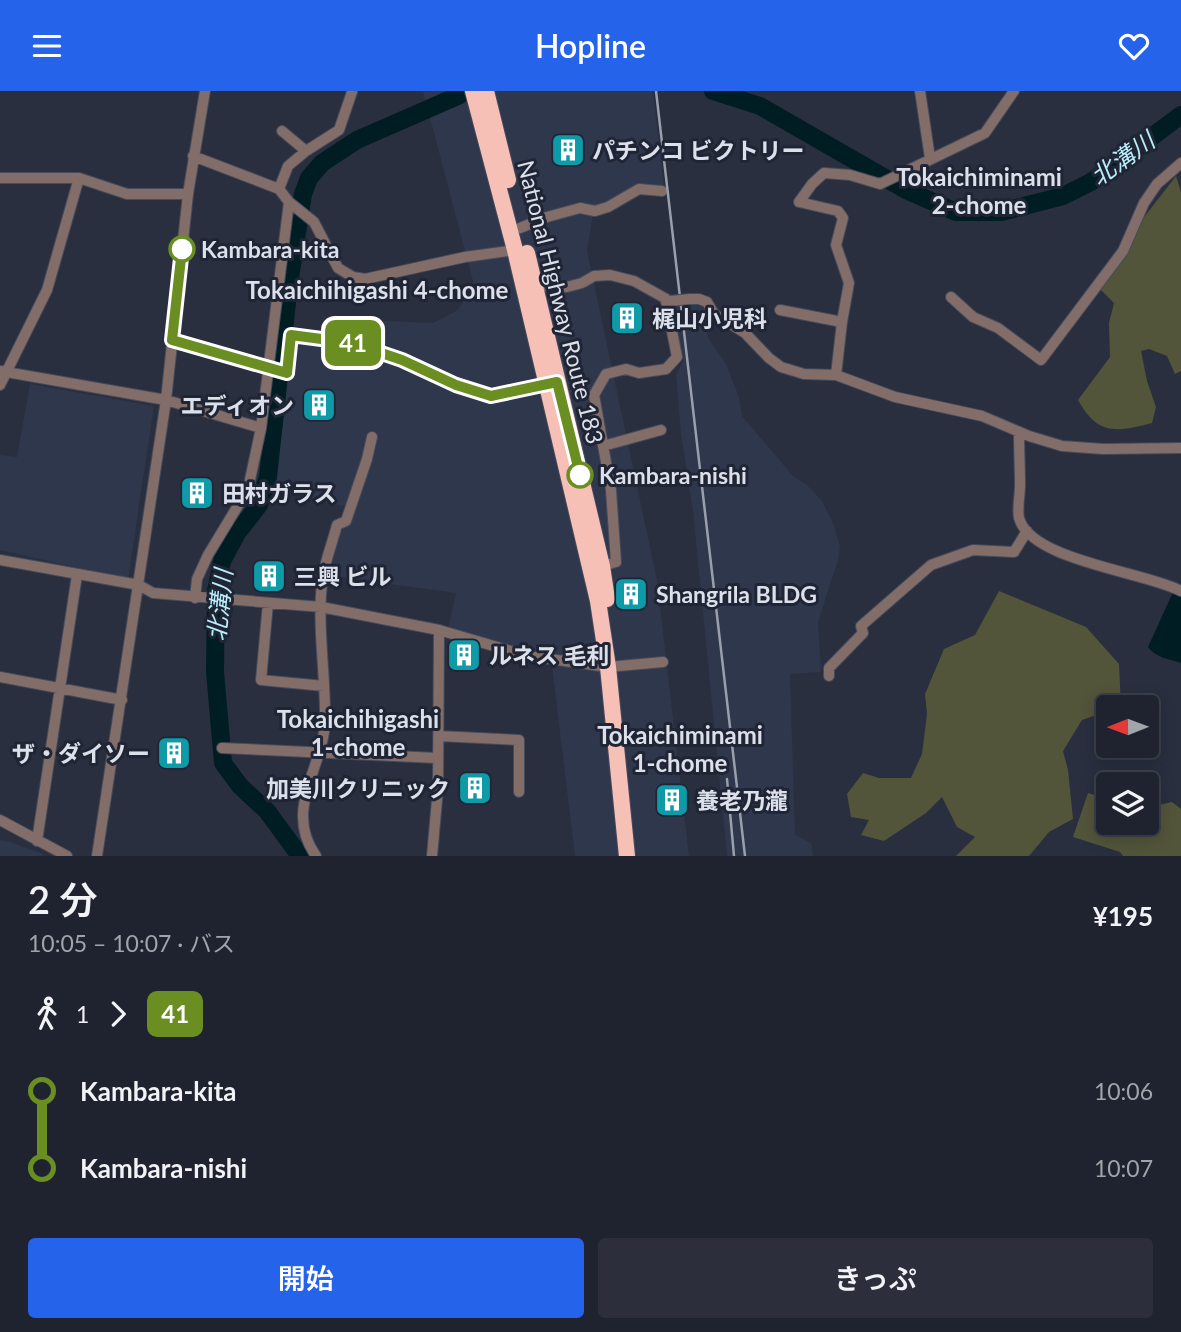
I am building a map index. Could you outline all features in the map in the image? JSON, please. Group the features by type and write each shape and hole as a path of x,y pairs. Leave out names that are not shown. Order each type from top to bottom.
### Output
{"highway":[{"name":"National Highway Route 183","path":"473,91 515,250 530,286"},
{"name":"National Highway Route 183","path":"486,91 520,228 530,286 612,667 638,856"},
{"path":"496,91 496,132"},
{"name":"National Highway Route 183","path":"552,383 602,566 627,856"}],"street":[{"path":"97,856 166,400 188,194 205,91"},
{"path":"920,91 930,158"},
{"path":"836,375 849,283 836,246 843,218 838,211 799,202 824,173 850,175 880,184 930,158 970,142 985,133 1014,91"},
{"path":"279,189 288,166 339,130 352,92"},
{"path":"282,131 306,151"},
{"path":"193,156 279,189 289,202 314,222 338,268 353,278 365,279 464,257 515,250"},
{"path":"951,297 973,317 998,328 1041,359 1124,251 1144,203 1157,184 1181,163"},
{"path":"0,178 79,178 127,194 188,194"},
{"path":"0,385 3,371 47,290 79,178"},
{"path":"520,228 580,208 595,211 608,207 639,189 662,191"},
{"path":"195,598 197,579 208,555 247,489 261,428 289,202"},
{"path":"530,286 567,287 594,276 610,275 634,281 668,301 690,299 707,302 713,314 745,333 781,367 804,374 836,375 895,397 982,416 1062,446 1103,449 1181,448"},
{"path":"602,566 615,562 611,490 594,395 606,374 626,369 639,373 666,369 677,357 668,301"},
{"path":"780,310 842,322"},
{"path":"172,340 287,373 291,335 352,343 402,360 456,385 491,396 552,383"},
{"path":"3,371 166,400 261,428"},
{"path":"603,446 661,430"},
{"path":"1019,432 1018,506 1020,519 1027,531 1044,544 1105,569 1166,583 1181,591"},
{"path":"316,856 309,847 306,834 303,798 325,724 322,580 337,525 346,521 372,437"},
{"path":"829,676 829,668 863,633 861,626 931,565 973,550 1014,552 1027,531"},
{"path":"0,561 139,585 153,593 321,607 439,630 528,656 612,667 663,662"},
{"path":"37,841 77,575"},
{"path":"268,603 261,680 324,686"},
{"path":"432,856 438,789 439,630"},
{"path":"0,677 122,699"},
{"path":"439,736 519,740 519,792"},
{"path":"222,748 437,758"},
{"path":"0,820 67,856"}],"shaded area":[{"path":"423,91 653,91 664,188 641,187 594,208 587,251 657,580 689,856 575,856 551,658 447,633 456,593 324,575 337,527 352,508 269,490 275,466 286,333 359,344 366,329 385,321 433,323 458,310 474,285"},
{"path":"1176,176 1181,192 1181,371 1175,374 1167,356 1149,349 1141,351 1156,407 1152,423 1128,428 1109,428 1093,420 1078,400 1110,357 1109,323 1114,303 1100,289 1138,225"},
{"path":"691,303 703,307 707,315 708,338 726,364 739,397 742,416 793,476 807,485 822,501 840,546 818,622 821,672 790,674 795,835 811,843 813,856 727,856 693,511 681,434 676,375 683,362 673,306"},
{"path":"30,384 154,406 128,579 0,550 0,455 17,457"},
{"path":"999,591 1086,627 1119,664 1120,695 1096,695 1096,715 1082,720 1063,751 1068,770 1073,819 1049,832 1029,856 956,856 975,837 957,827 942,797 926,813 884,841 861,835 869,820 851,817 847,794 863,773 879,778 911,778 922,754 927,714 925,694 944,649 975,635"},
{"path":"1173,592 1181,596 1181,663 1159,656 1148,647"},
{"path":"1088,793 1096,795 1096,835 1159,835 1159,805 1172,802 1181,809 1181,856 1123,856 1120,852 1073,837"},
{"path":"0,840 10,842 43,854 0,856"}],"waterway":[{"name":"北溝川","path":"713,91 760,106 906,190 956,212 1001,212 1063,196 1091,182 1181,115"},
{"name":"北溝川","path":"300,856 267,811 240,786 223,763 215,672 216,591 222,561 237,533 259,505 268,477 289,284 303,194 309,178 322,163 357,140 460,95"}],"railway":[{"path":"656,91 745,856"},
{"path":"727,779 734,856"}],"bus line":[{"name":"41","path":"182,249 172,340 287,373 291,335 352,343 402,360 456,385 491,396 557,382 580,475"}],"place":[{"name":"パチンコ ビクトリー","path":"568,150"},
{"name":"Kambara-kita","path":"182,249"},
{"name":"梶山小児科","path":"627,318"},
{"name":"エディオン","path":"319,405"},
{"name":"Kambara-nishi","path":"580,475"},
{"name":"田村ガラス","path":"197,493"},
{"name":"三興 ビル","path":"269,576"},
{"name":"Shangrila BLDG","path":"631,594"},
{"name":"ルネス 毛利","path":"464,655"},
{"name":"ザ・ダイソー","path":"174,753"},
{"name":"加美川クリニック","path":"475,788"},
{"name":"養老乃瀧","path":"672,800"}],"district":[{"name":"Tokaichiminami 2-chome","path":"979,190"},
{"name":"Tokaichihigashi 4-chome","path":"377,289"},
{"name":"Tokaichihigashi 1-chome","path":"358,732"},
{"name":"Tokaichiminami 1-chome","path":"680,748"}]}
